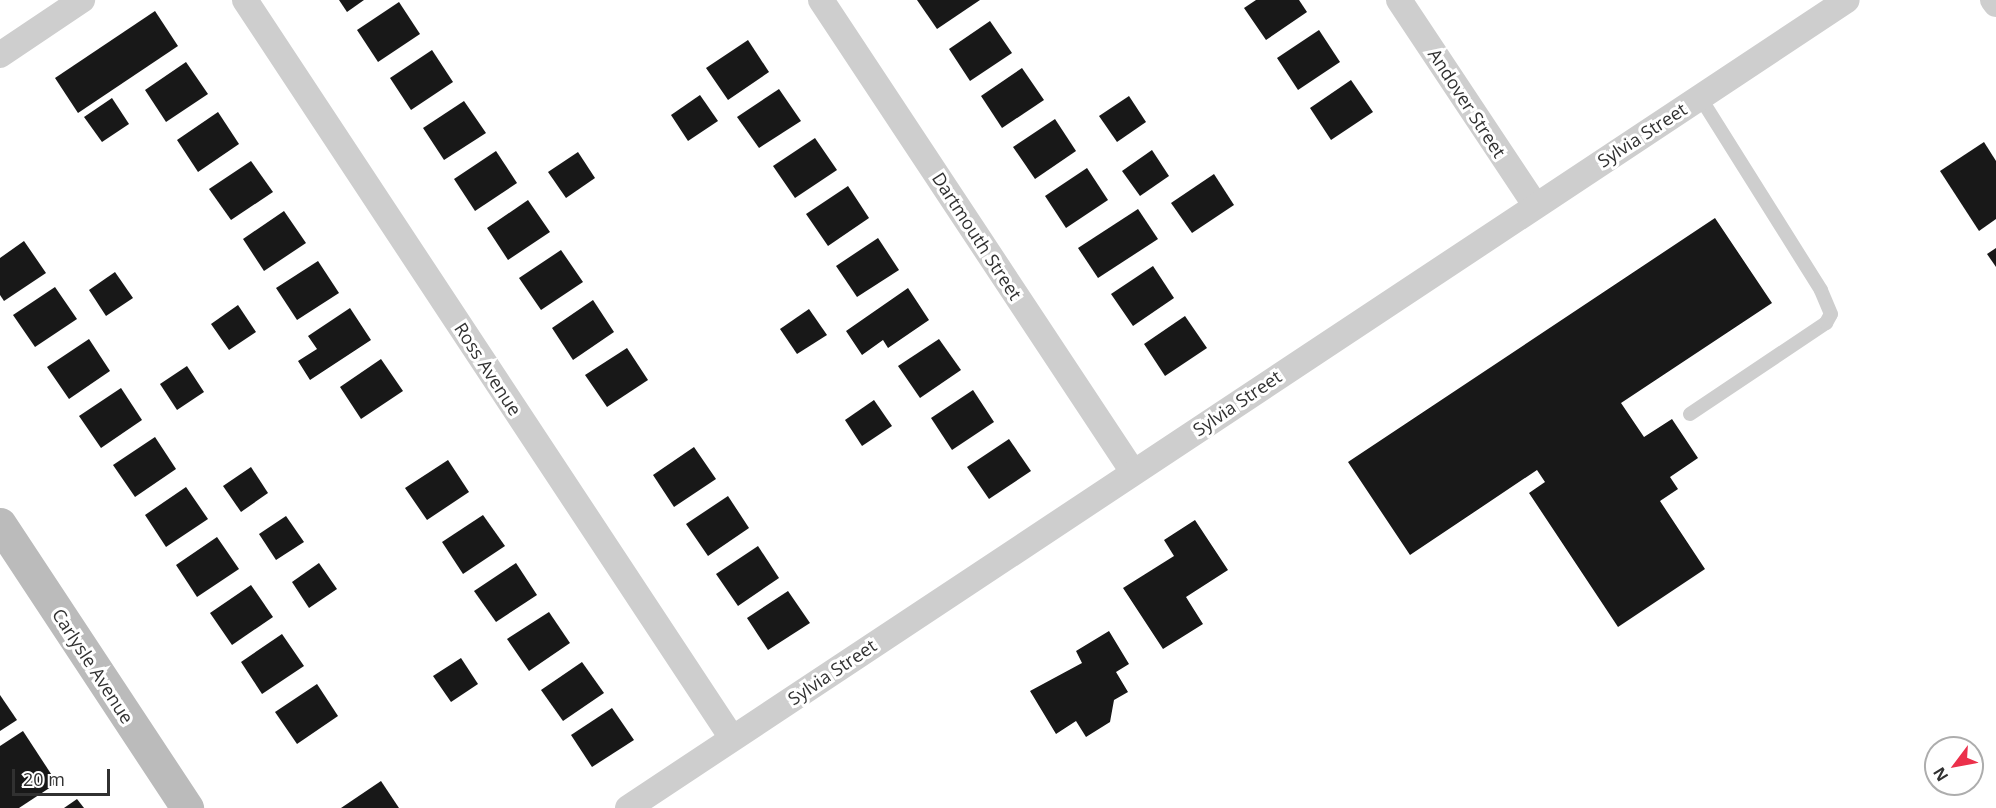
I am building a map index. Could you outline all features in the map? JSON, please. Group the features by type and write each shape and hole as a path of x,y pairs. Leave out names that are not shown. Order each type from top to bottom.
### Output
{"street":[{"path":"0,55 82,0"},
{"name":"Ross Avenue","path":"245,0 732,738"},
{"name":"Dartmouth Street","path":"821,0 1133,472"},
{"name":"Andover Street","path":"1399,0 1535,205"},
{"name":"Sylvia Street","path":"628,808 1846,0"},
{"path":"1993,0 1996,4"},
{"name":"Carlysle Avenue","path":"0,524 187,808"}],"lane":[{"path":"1690,414 1826,324 1831,314 1821,290 1700,97"}],"building":[{"path":"339,0 364,0 347,12"},
{"path":"917,0 980,0 937,29"},
{"path":"1256,0 1299,0 1307,12 1266,40 1244,8"},
{"path":"399,2 420,34 378,62 357,30"},
{"path":"155,11 178,46 78,113 55,78"},
{"path":"990,21 1012,53 970,81 949,49"},
{"path":"1319,30 1340,62 1298,90 1277,58"},
{"path":"748,40 769,72 728,100 706,68"},
{"path":"432,50 453,82 411,110 390,78"},
{"path":"186,62 208,94 166,122 145,90"},
{"path":"1022,68 1044,100 1002,128 981,96"},
{"path":"1351,80 1373,112 1331,140 1310,108"},
{"path":"779,89 801,121 759,148 737,117"},
{"path":"700,95 718,121 688,141 671,115"},
{"path":"1129,96 1146,122 1117,142 1099,116"},
{"path":"112,98 129,124 102,142 84,117"},
{"path":"464,101 486,133 444,160 423,128"},
{"path":"218,112 239,144 198,172 177,140"},
{"path":"1055,119 1076,151 1035,179 1013,147"},
{"path":"815,138 837,170 795,198 773,166"},
{"path":"1984,142 1996,161 1996,219 1979,231 1940,171"},
{"path":"1152,150 1169,176 1140,196 1122,171"},
{"path":"496,151 517,183 475,211 454,179"},
{"path":"578,152 595,178 566,198 548,172"},
{"path":"251,161 273,192 231,220 209,189"},
{"path":"1087,168 1108,200 1066,228 1045,196"},
{"path":"1214,174 1234,205 1192,233 1171,203"},
{"path":"848,186 869,218 828,246 806,214"},
{"path":"528,200 550,232 508,260 487,228"},
{"path":"1138,209 1158,239 1098,278 1078,248"},
{"path":"284,211 306,243 264,271 243,239"},
{"path":"1715,218 1772,303 1621,403 1644,437 1672,419 1698,458 1670,477 1678,489 1660,501 1705,569 1618,627 1529,493 1545,482 1537,470 1410,555 1348,462"},
{"path":"878,238 899,270 857,297 836,266"},
{"path":"24,241 46,273 4,301 0,295 0,258"},
{"path":"1996,248 1996,267 1987,254"},
{"path":"561,250 583,282 541,310 519,278"},
{"path":"318,261 339,293 297,320 276,288"},
{"path":"1153,266 1174,298 1133,326 1111,294"},
{"path":"115,272 133,298 106,316 89,290"},
{"path":"55,287 77,319 35,347 13,315"},
{"path":"908,288 929,320 888,348 883,340 862,355 846,331"},
{"path":"593,300 614,332 573,360 552,328"},
{"path":"238,305 256,332 229,350 211,324"},
{"path":"350,308 371,340 310,380 298,361 317,349 308,336"},
{"path":"809,309 827,335 797,354 780,329"},
{"path":"1185,316 1207,348 1165,376 1144,344"},
{"path":"89,339 110,371 69,399 47,367"},
{"path":"939,339 961,370 920,398 898,366"},
{"path":"627,348 648,380 607,407 585,375"},
{"path":"381,359 403,391 361,419 340,387"},
{"path":"187,366 204,392 177,410 160,384"},
{"path":"121,388 142,420 101,448 79,416"},
{"path":"973,390 994,422 952,450 931,418"},
{"path":"874,400 892,426 862,446 845,420"},
{"path":"155,437 176,469 135,497 113,465"},
{"path":"1009,439 1031,471 989,499 967,467"},
{"path":"694,447 716,479 674,507 653,475"},
{"path":"448,460 469,492 427,520 405,488"},
{"path":"251,467 268,493 241,512 223,486"},
{"path":"186,487 208,519 166,547 145,515"},
{"path":"728,496 749,528 708,556 686,524"},
{"path":"483,515 505,546 463,574 442,542"},
{"path":"286,516 304,542 276,560 259,534"},
{"path":"1195,520 1228,570 1186,597 1203,624 1163,649 1123,588 1174,556 1164,540"},
{"path":"217,537 239,569 197,597 176,565"},
{"path":"758,546 779,578 738,606 716,574"},
{"path":"319,563 337,589 309,608 292,582"},
{"path":"516,563 537,595 496,622 474,591"},
{"path":"251,585 273,617 232,645 210,613"},
{"path":"788,591 810,623 768,650 747,618"},
{"path":"549,612 570,643 529,671 507,639"},
{"path":"1109,631 1129,664 1116,672 1128,692 1114,700 1110,722 1086,737 1076,721 1056,734 1030,691 1082,663 1076,651"},
{"path":"282,634 304,666 262,694 241,662"},
{"path":"461,658 478,684 451,702 433,676"},
{"path":"582,662 604,693 563,721 541,690"},
{"path":"317,684 338,716 297,744 275,712"},
{"path":"0,695 17,720 0,731"},
{"path":"612,708 634,740 592,767 571,735"},
{"path":"23,731 57,783 19,808 0,808 0,746"},
{"path":"381,781 399,808 341,808"},
{"path":"77,799 84,808 64,808"}]}
